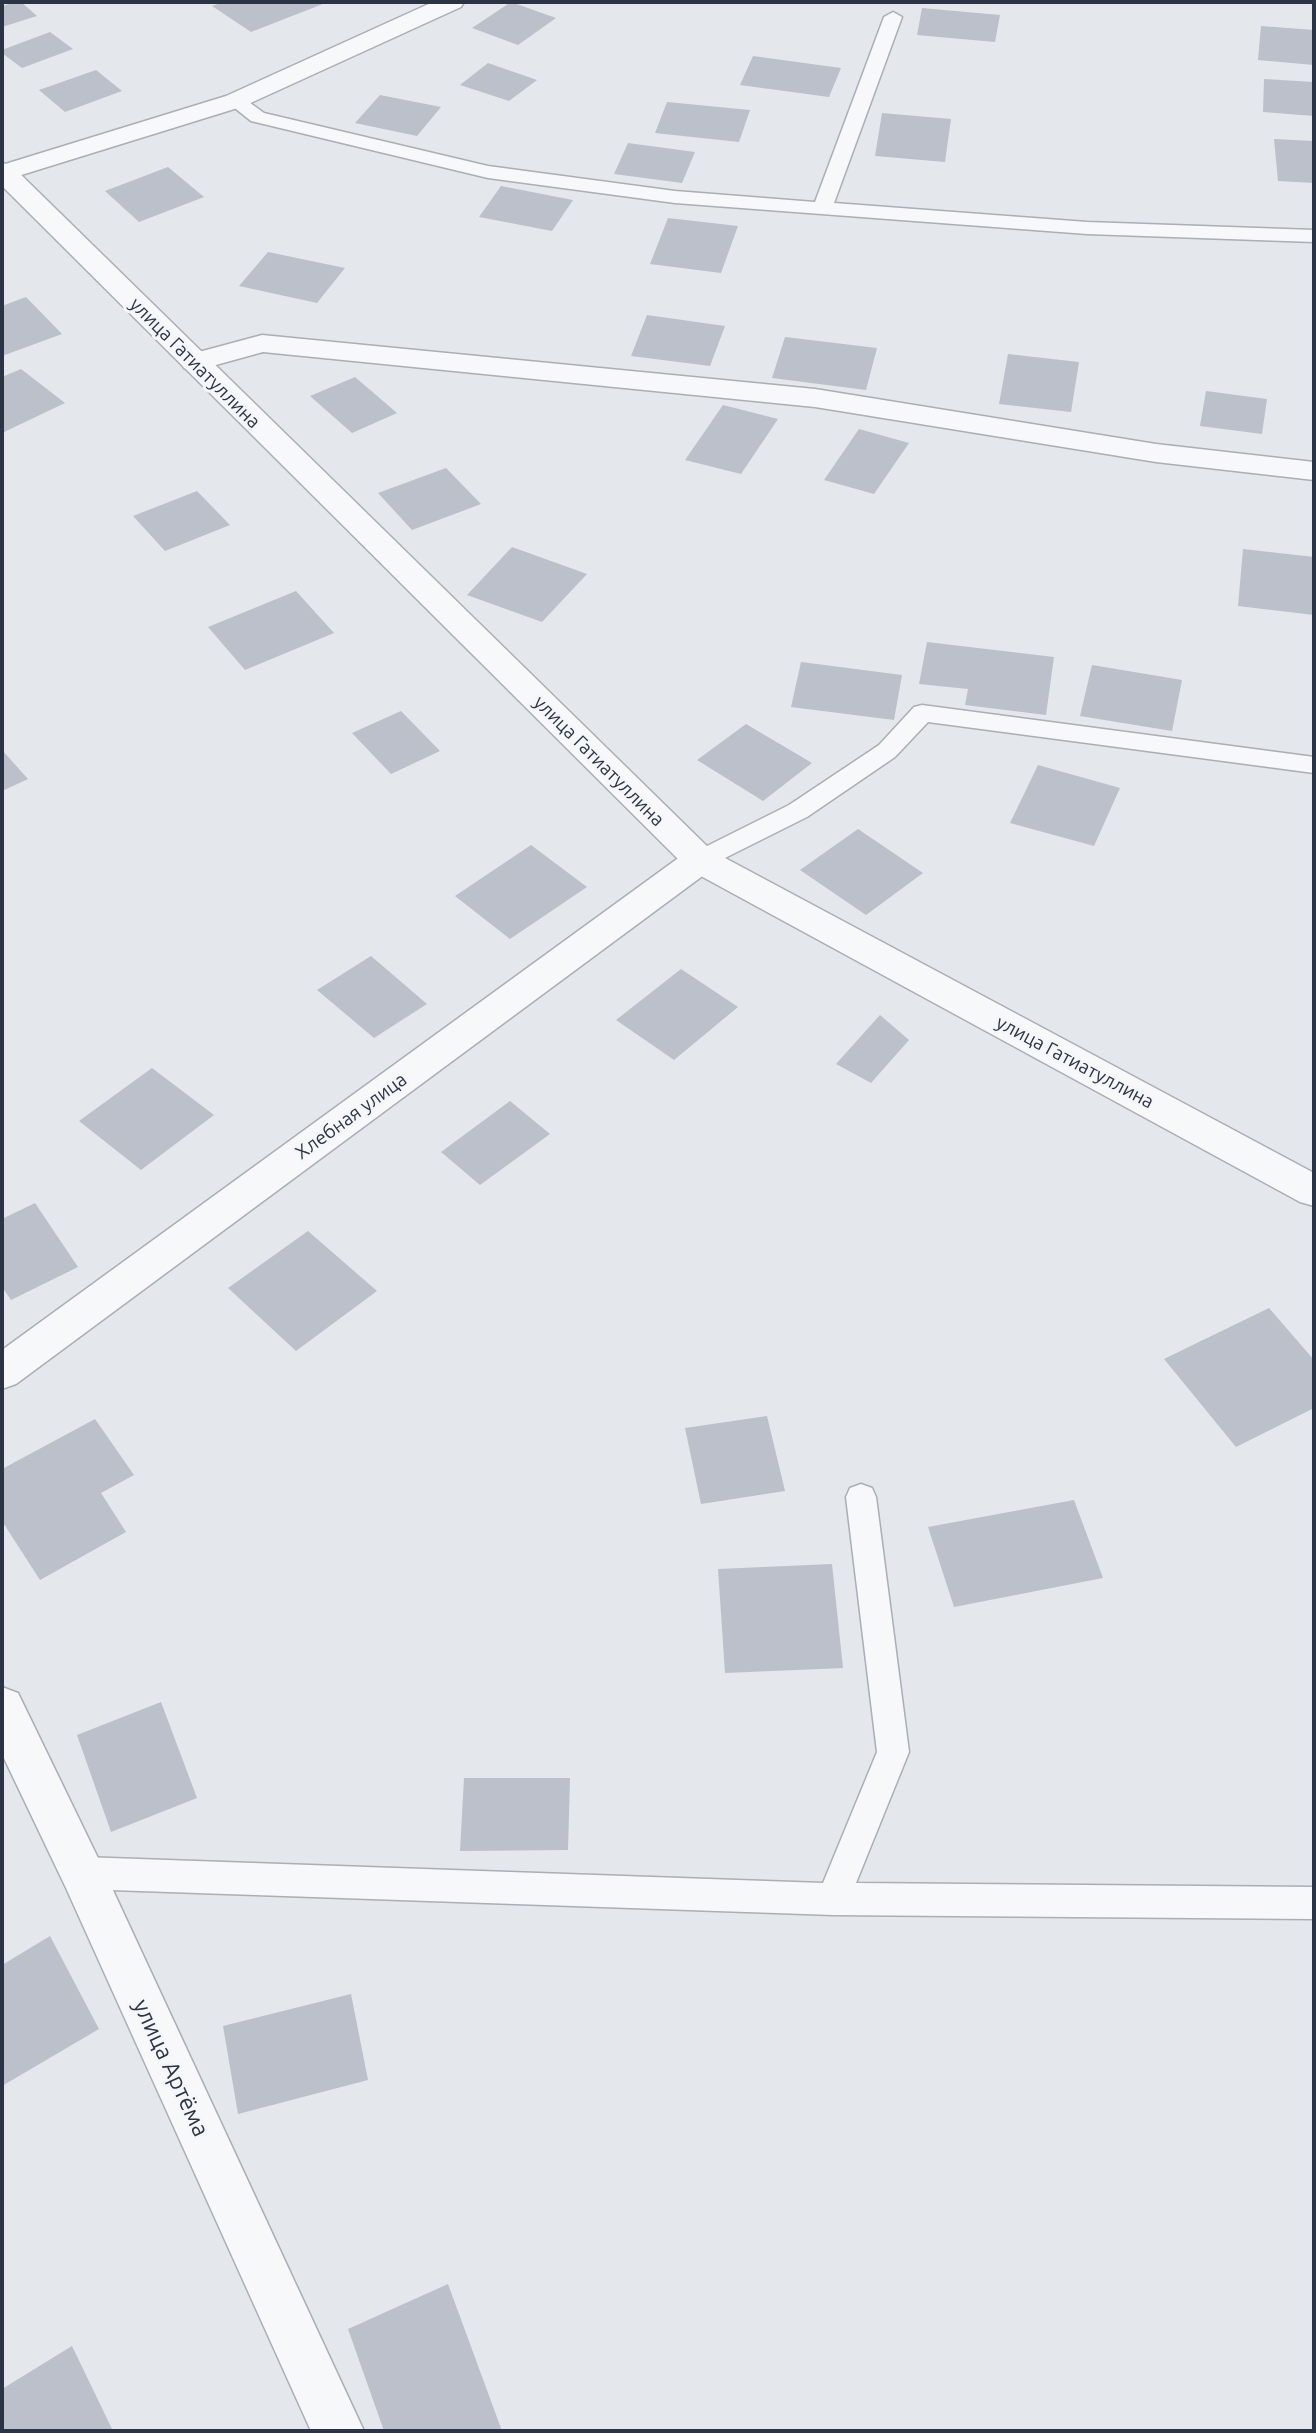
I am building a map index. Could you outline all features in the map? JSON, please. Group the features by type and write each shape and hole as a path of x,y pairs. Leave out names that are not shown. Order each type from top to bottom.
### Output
{"street":[{"path":"2,172 235,101 452,2"},
{"name":"улица Гатиатуллина","path":"2,172 700,859 1314,1191"},
{"path":"194,362 262,343 276,344 815,398 1156,453 1314,471"},
{"name":"Хлебная улица","path":"2,1371 700,859"},
{"name":"улица Артёма","path":"2,1707 82,1873 338,2431"}],"lane":[{"path":"823,207 893,17"},
{"path":"235,101 258,117 488,172 676,197 1087,228 1314,236"},
{"path":"700,859 809,804 887,751 922,713 1314,765"},
{"path":"833,1899 893,1752 861,1497"},
{"path":"82,1873 833,1899 1314,1903"}],"building":[{"path":"21,2 37,16 2,27 2,6"},
{"path":"223,2 328,2 251,32 212,6"},
{"path":"511,2 556,18 518,45 472,28"},
{"path":"922,8 1000,15 995,42 917,35"},
{"path":"1261,26 1314,30 1314,65 1258,60"},
{"path":"50,32 73,49 22,68 2,53 2,50"},
{"path":"753,56 841,68 829,97 740,85"},
{"path":"488,63 537,80 509,101 460,85"},
{"path":"96,70 122,91 65,112 39,90"},
{"path":"1264,79 1314,82 1314,116 1263,112"},
{"path":"380,95 441,107 417,136 355,123"},
{"path":"667,102 750,110 739,142 655,133"},
{"path":"882,113 951,119 945,162 875,156"},
{"path":"1274,139 1314,141 1314,183 1278,181"},
{"path":"628,143 695,152 682,183 614,174"},
{"path":"168,167 204,197 139,222 105,191"},
{"path":"501,186 573,200 552,231 479,217"},
{"path":"668,218 738,226 721,273 650,264"},
{"path":"268,252 345,268 317,303 239,286"},
{"path":"26,297 62,334 2,356 2,306"},
{"path":"647,315 725,326 710,366 631,356"},
{"path":"785,337 877,348 866,390 772,378"},
{"path":"1008,354 1079,362 1071,412 999,404"},
{"path":"21,369 65,403 2,433 2,377"},
{"path":"355,377 397,413 352,433 310,396"},
{"path":"1206,391 1267,399 1262,434 1200,426"},
{"path":"723,405 778,419 741,474 685,460"},
{"path":"859,429 909,443 874,494 824,480"},
{"path":"446,468 481,504 412,530 378,493"},
{"path":"197,491 230,525 165,551 133,516"},
{"path":"512,547 587,574 542,622 467,595"},
{"path":"1243,549 1314,557 1314,615 1238,606"},
{"path":"296,591 334,633 245,670 208,627"},
{"path":"927,642 1054,657 1046,715 965,705 968,689 919,684"},
{"path":"801,662 902,675 894,720 791,707"},
{"path":"1092,665 1182,680 1172,731 1080,716"},
{"path":"401,711 440,751 391,774 352,733"},
{"path":"746,724 812,763 763,801 697,760"},
{"path":"2,750 28,779 2,791"},
{"path":"1038,765 1120,788 1094,846 1010,823"},
{"path":"858,829 923,873 866,915 800,870"},
{"path":"531,845 587,887 510,939 455,896"},
{"path":"371,956 427,1004 374,1038 317,990"},
{"path":"681,969 738,1007 674,1060 616,1020"},
{"path":"880,1015 909,1040 871,1083 836,1064"},
{"path":"152,1068 214,1115 141,1170 79,1121"},
{"path":"510,1101 550,1134 480,1185 441,1152"},
{"path":"35,1203 78,1267 11,1300 2,1287 2,1219"},
{"path":"308,1231 377,1291 296,1351 228,1288"},
{"path":"1269,1308 1314,1360 1314,1408 1236,1447 1164,1359"},
{"path":"767,1416 785,1491 701,1504 685,1428"},
{"path":"95,1419 134,1475 101,1493 126,1532 40,1580 2,1521 2,1469"},
{"path":"1074,1500 1103,1578 954,1607 928,1527"},
{"path":"832,1564 843,1668 725,1673 718,1569"},
{"path":"161,1702 197,1798 111,1832 77,1735"},
{"path":"464,1778 570,1778 568,1850 460,1851"},
{"path":"50,1936 99,2029 2,2086 2,1965"},
{"path":"351,1994 368,2080 238,2114 223,2026"},
{"path":"448,2284 502,2431 384,2431 348,2329"},
{"path":"72,2346 113,2431 2,2431 2,2389"}]}
